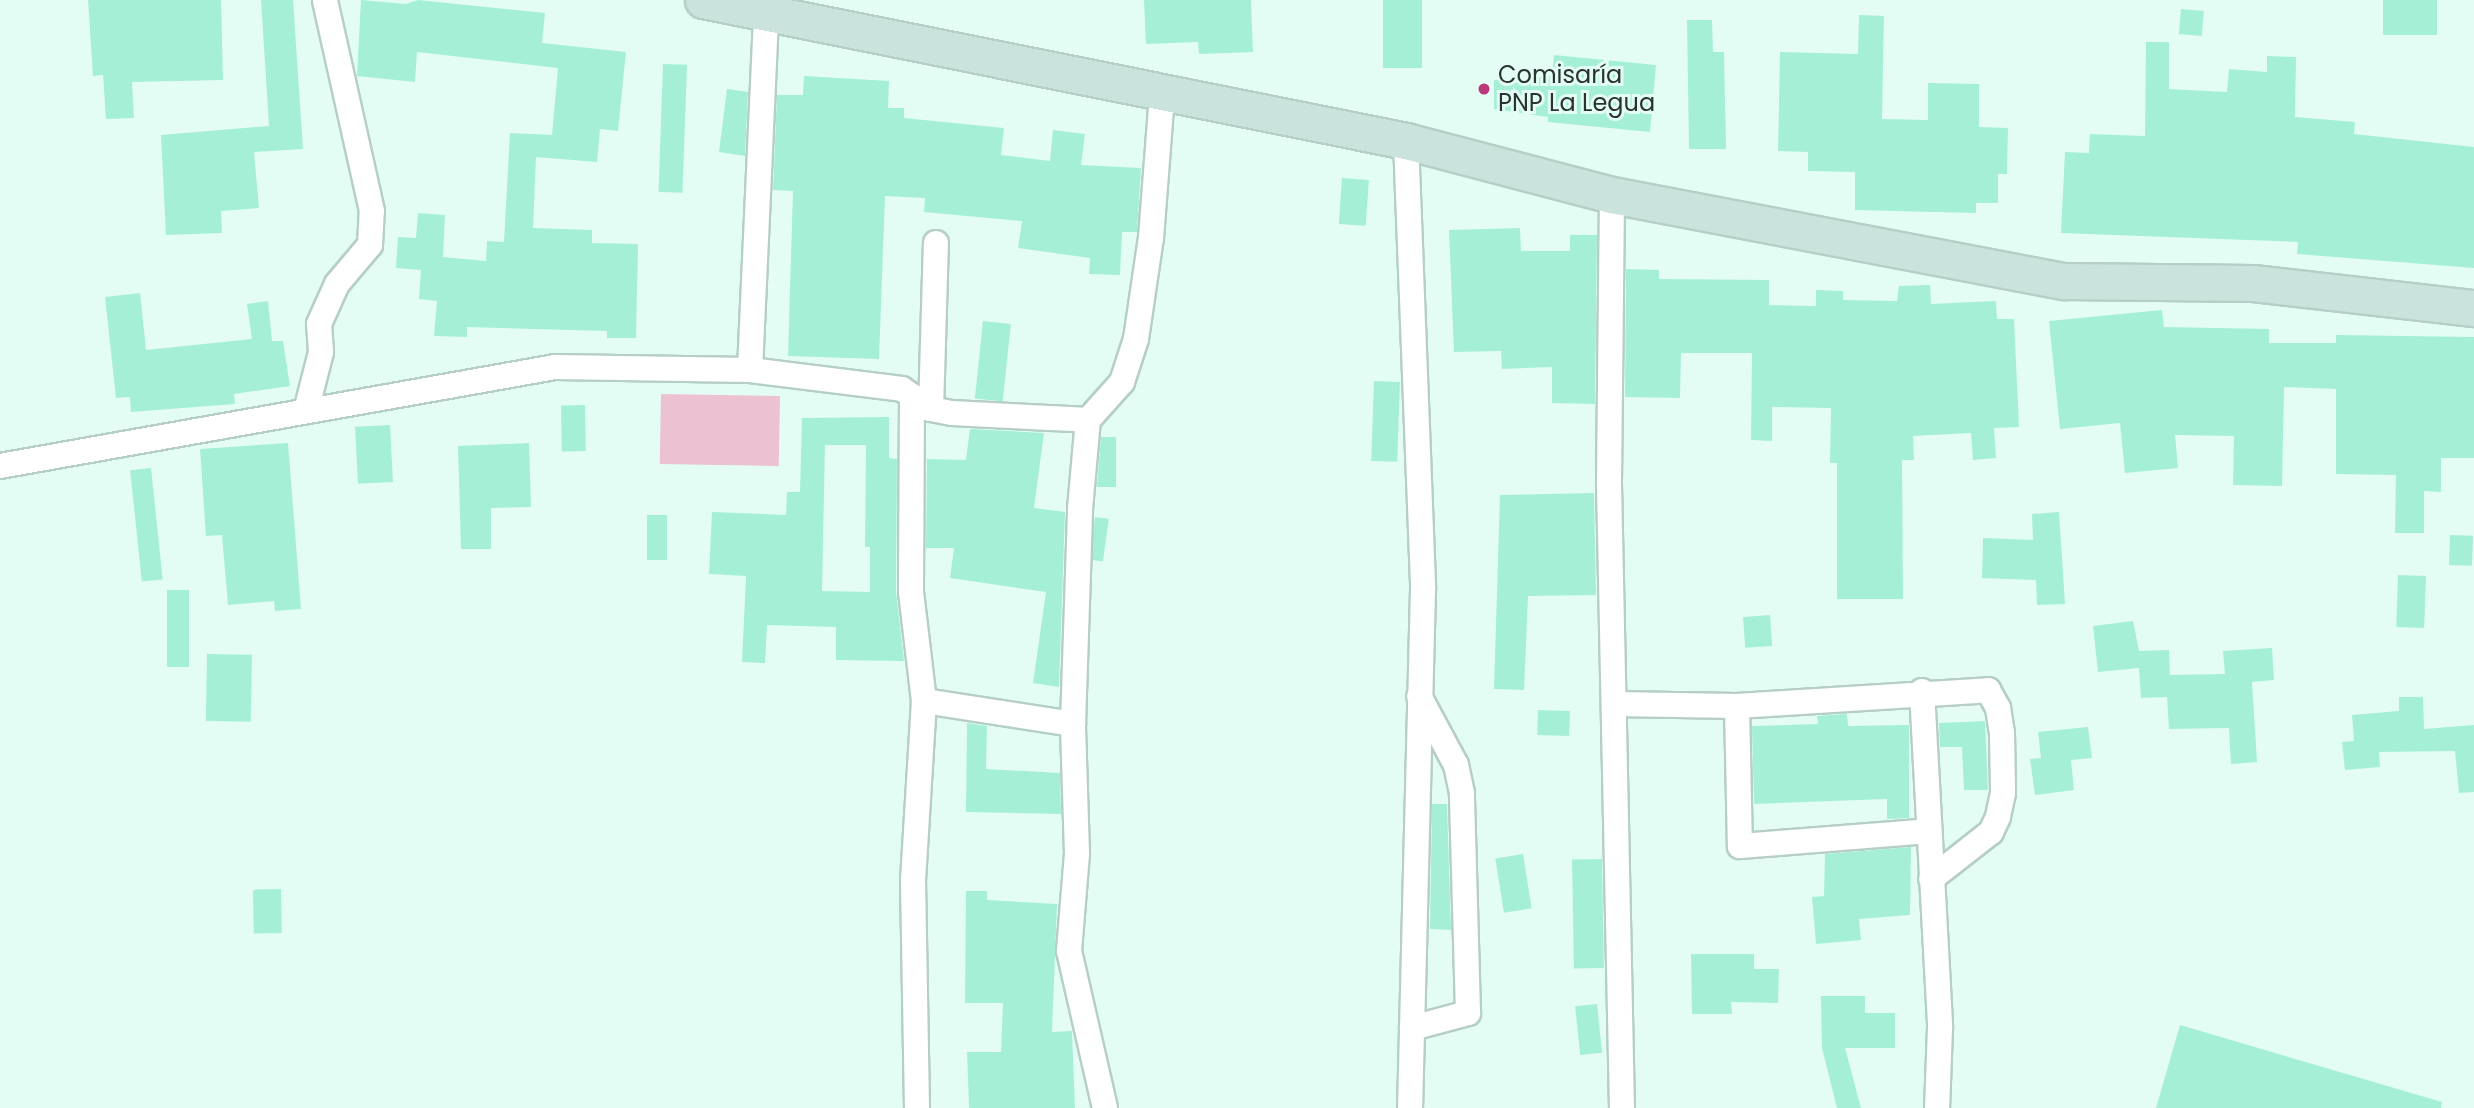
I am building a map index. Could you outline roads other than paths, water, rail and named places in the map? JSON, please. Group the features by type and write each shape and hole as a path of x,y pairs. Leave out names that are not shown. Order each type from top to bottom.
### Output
{"main road":[{"path":"703,0 1162,95 1406,141 1612,195 2063,281 2253,283 2474,308"}],"street":[{"path":"306,411 321,352 318,324 337,284 370,245 372,211 325,0"},
{"path":"750,370 766,13"},
{"path":"1105,1108 1069,951 1077,854 1073,724 1080,509 1088,420 1122,382 1136,339 1152,238 1162,95"},
{"path":"1406,141 1423,589 1410,1108"},
{"path":"1612,195 1609,484 1622,1108"},
{"path":"917,1108 913,880 924,701 911,592 922,403 936,243"},
{"path":"0,466 555,367 750,370 902,389 922,403 1088,420"},
{"path":"1614,704 1737,706 1922,691 1988,690 1998,708 2002,733 2003,793 1991,832 1931,880"},
{"path":"1922,691 1940,1028 1937,1108"},
{"path":"1412,1028 1468,1013 1462,793 1456,765 1419,696"},
{"path":"924,701 1073,724"},
{"path":"1737,706 1740,846 1929,831"}],"place":[{"name":"Comisaría PNP La Legua","path":"1484,89"}]}
